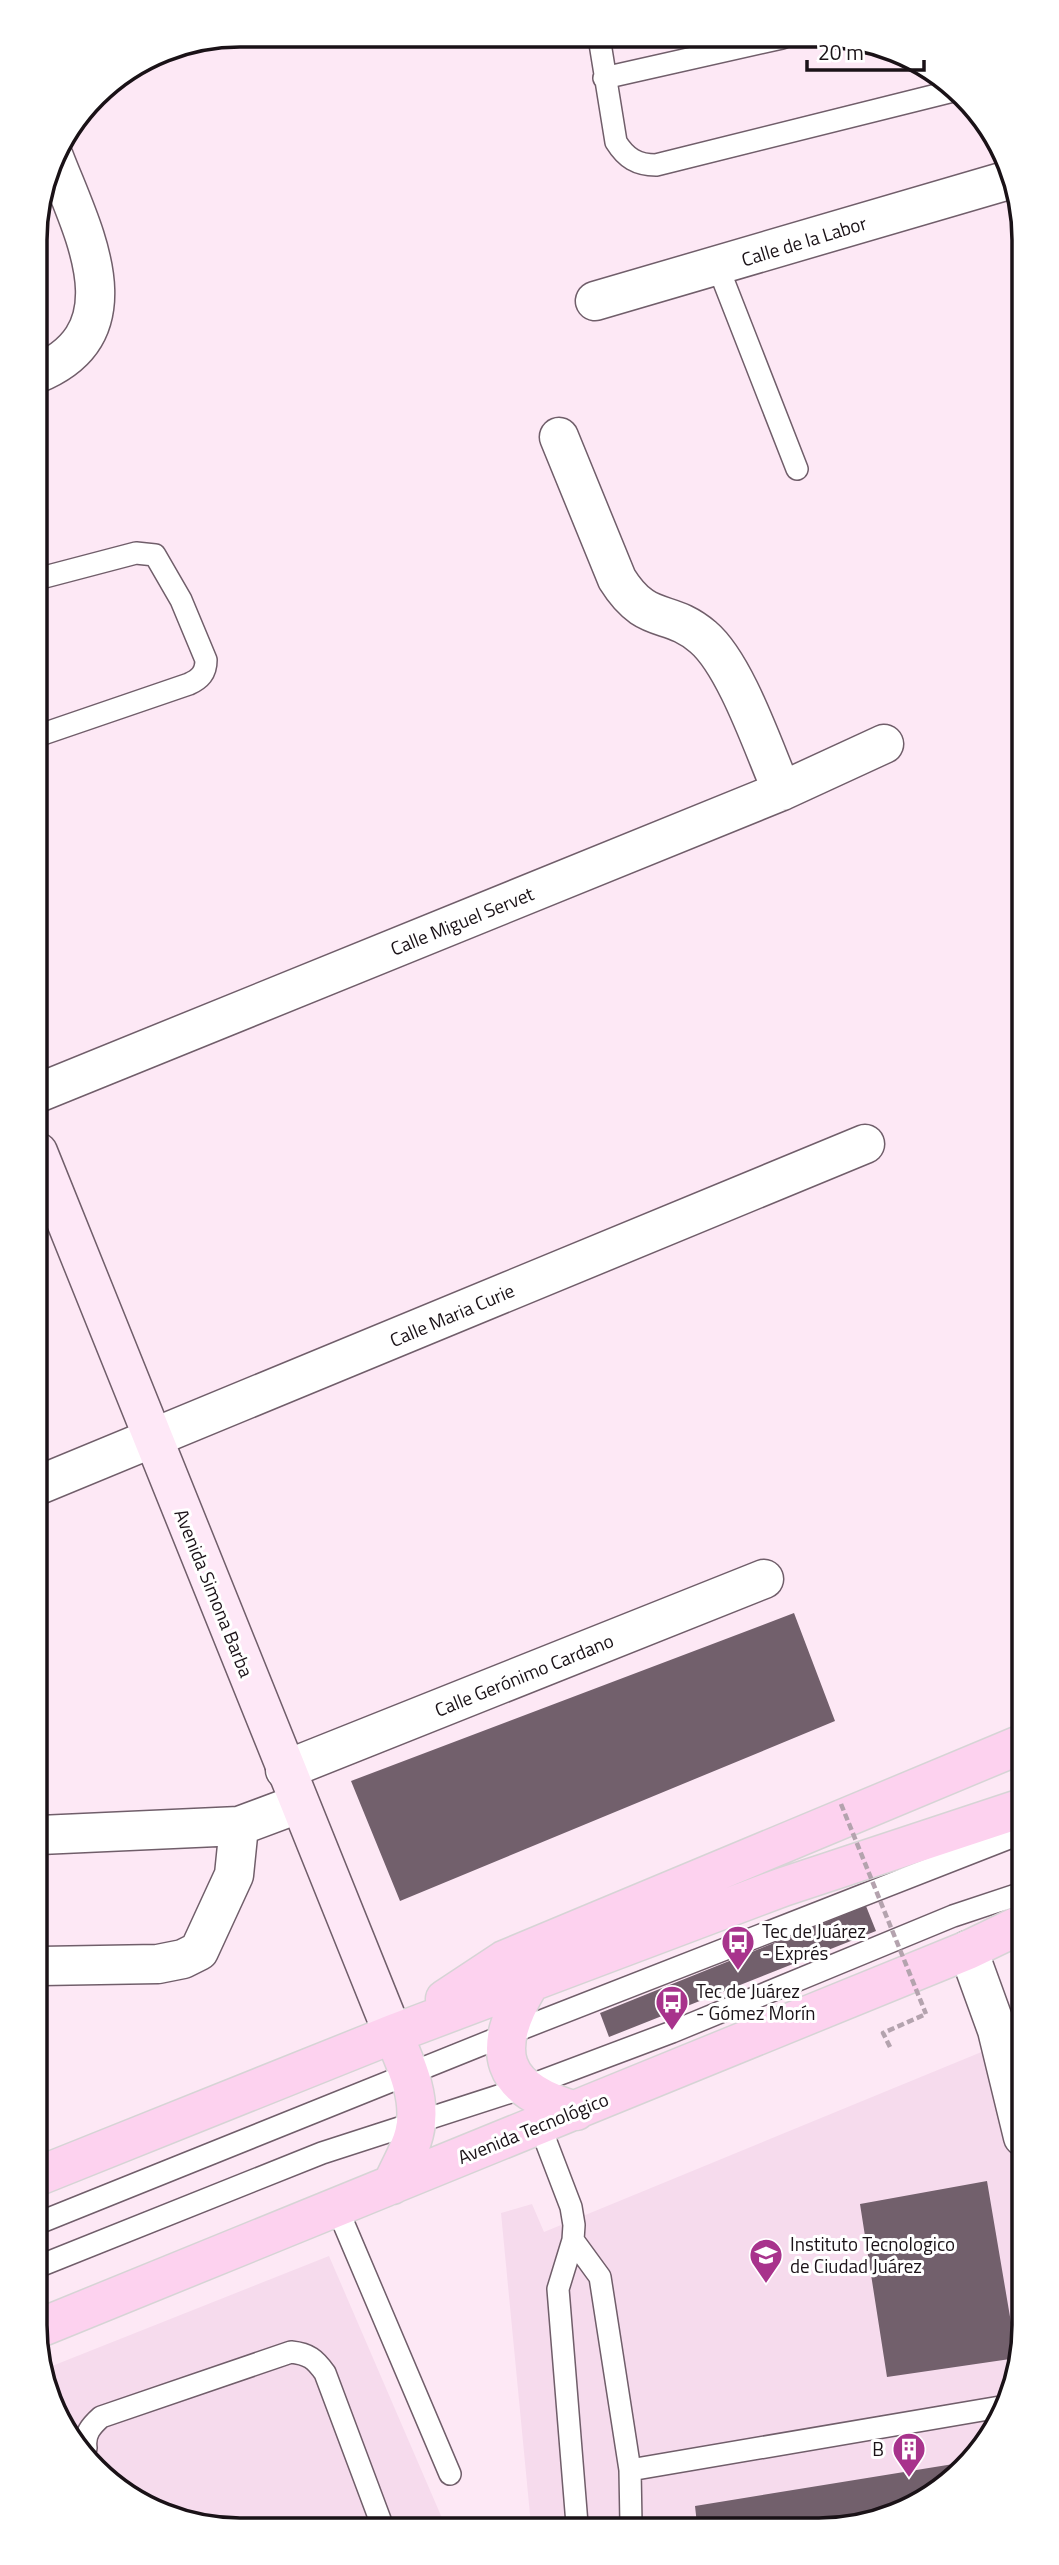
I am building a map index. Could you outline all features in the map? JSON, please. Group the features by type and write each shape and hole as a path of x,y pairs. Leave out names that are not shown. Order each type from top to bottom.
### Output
{"main road":[{"name":"Avenida Simona Barba","path":"48,1176 393,2034"},
{"path":"393,2034 504,1960 1011,1748"},
{"path":"47,2173 393,2034 783,1887 1011,1812"},
{"name":"Avenida Tecnológico","path":"47,2325 576,2112 968,1950 1011,1929"},
{"path":"529,1984 514,2010 508,2034 506,2053 513,2073 523,2088 542,2101 576,2112"},
{"path":"392,2185 414,2135 416,2123 410,2073 393,2034"}],"street":[{"path":"48,367 71,354 87,333 95,314 96,281 92,256 60,172"},
{"name":"Calle de la Labor","path":"595,301 1002,182"},
{"path":"559,437 617,579 628,596 644,611 688,626 706,639 737,686 782,790"},
{"name":"Calle Miguel Servet","path":"48,1089 782,790 884,744"},
{"name":"Calle Maria Curie","path":"47,1482 865,1144"},
{"name":"Calle Gerónimo Cardano","path":"47,1835 239,1826 292,1787 764,1579"},
{"path":"51,1970 158,1964 183,1959 199,1951 234,1875 239,1826"},
{"path":"968,1950 997,2030 1011,2088"}],"lane":[{"path":"600,47 616,142 622,152 642,165 656,165 944,93"},
{"path":"604,78 742,47"},
{"path":"718,267 797,469"},
{"path":"48,576 136,553 155,555 181,600 206,660 206,668 197,681 48,732"},
{"path":"47,2220 508,2034 1011,1837"},
{"path":"47,2263 322,2153 523,2088 722,2012 953,1916 1011,1897"},
{"path":"540,2126 571,2207 573,2240 558,2289 577,2518"},
{"path":"337,2208 450,2474"},
{"path":"573,2240 600,2277 631,2470 631,2518"},
{"path":"87,2442 88,2433 101,2417 291,2352 305,2354 316,2359 326,2373 379,2518"},
{"path":"631,2470 993,2408"}],"path":[{"path":"841,1804 926,2014 883,2033 890,2047"}],"shaded area":[{"name":"Instituto Tecnologico de Ciudad Juárez","path":"1011,2040 1011,2337 1005,2375 992,2410 964,2452 926,2485 881,2508 819,2518 530,2518 501,2213 532,2204 544,2232"},
{"path":"329,2256 442,2518 240,2518 178,2508 133,2485 95,2452 73,2421 62,2399 52,2366"}],"building":[{"path":"794,1613 835,1721 400,1901 351,1781"},
{"name":"Tec de Juárez - Exprés","path":"866,1906 876,1931 609,2037 600,2013"},
{"path":"987,2181 1011,2323 1008,2359 887,2377 860,2204"},
{"name":"B","path":"952,2464 904,2498 881,2508 844,2516 696,2518 695,2506"}],"place":[{"name":"Tec de Juárez - Exprés","path":"738,1972"},
{"name":"Tec de Juárez - Gómez Morín","path":"672,2032"},
{"name":"Instituto Tecnologico de Ciudad Juárez","path":"766,2285"},
{"name":"B","path":"909,2479"}]}
